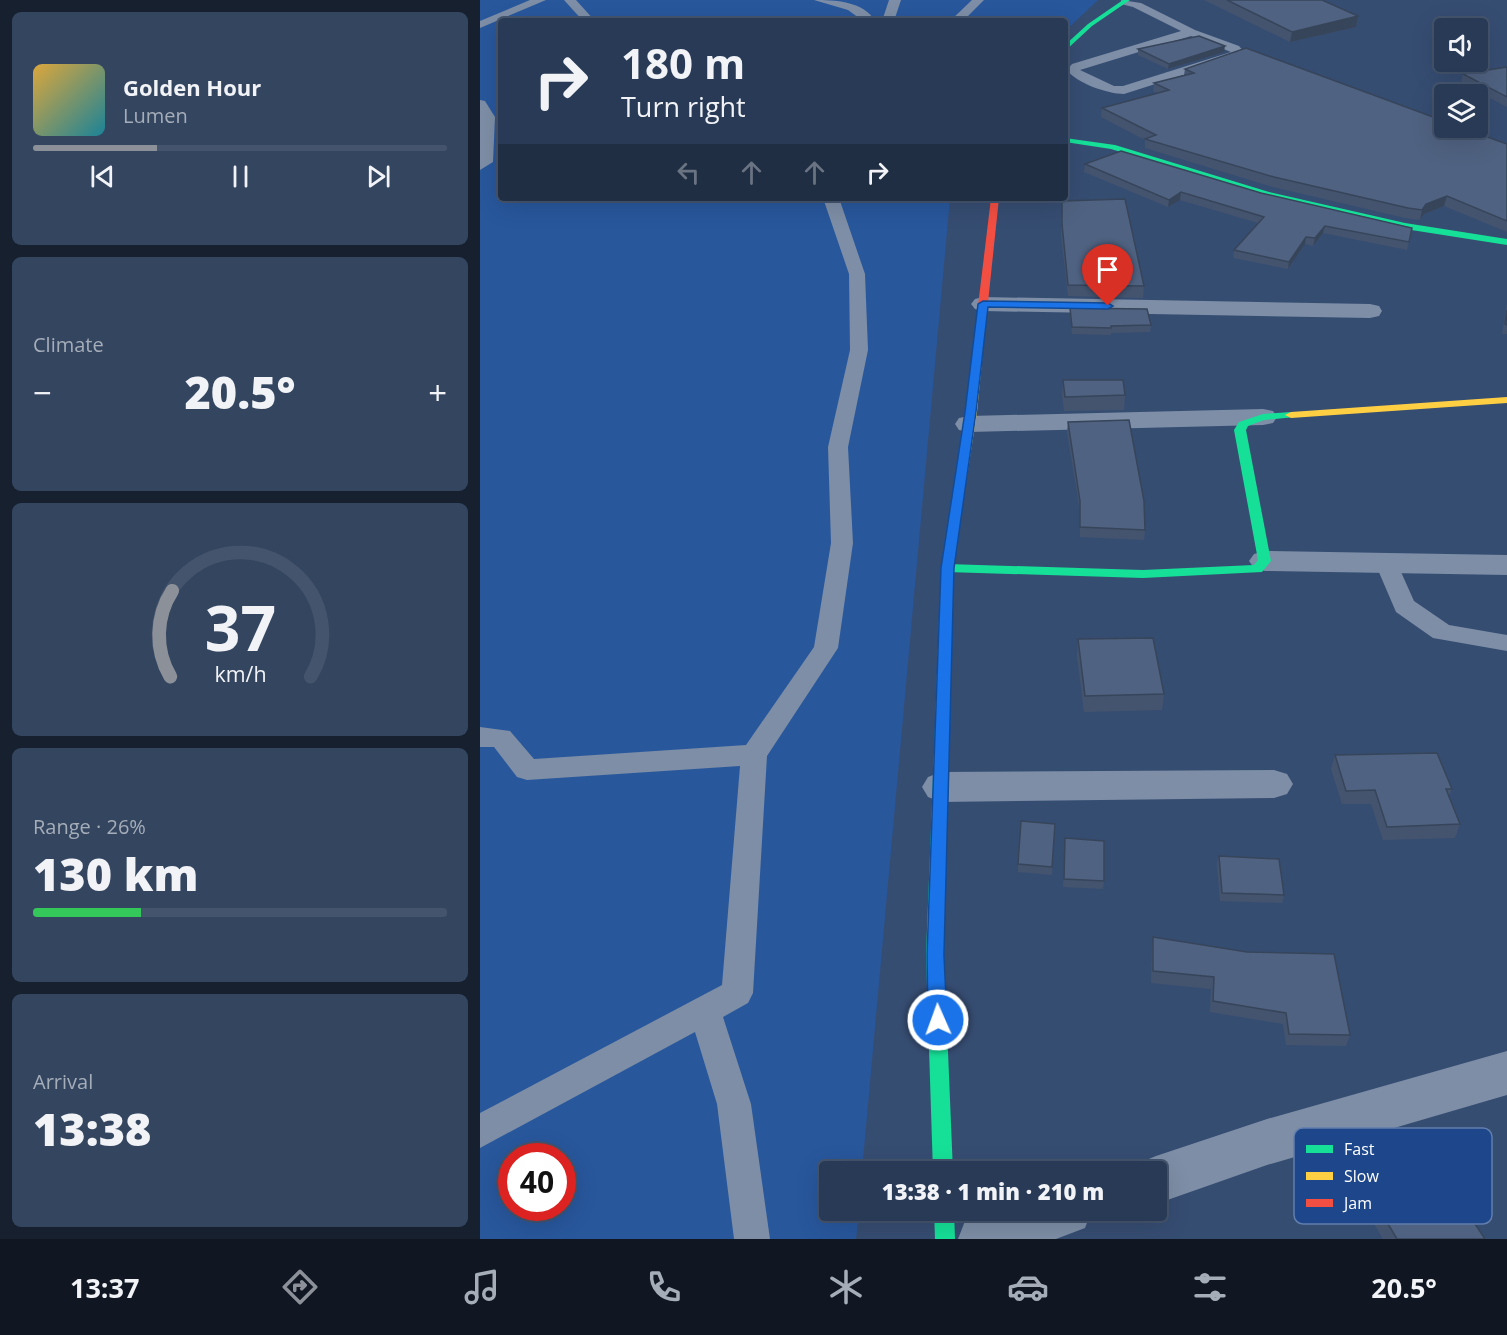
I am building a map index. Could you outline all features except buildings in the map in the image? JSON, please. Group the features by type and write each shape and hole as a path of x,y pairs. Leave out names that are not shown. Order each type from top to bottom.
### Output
{"street":[{"path":"1068,46 1090,25 1126,1"},
{"path":"1068,140 1112,147 1267,194 1301,202 1406,226 1507,242"},
{"path":"943,1161 935,955 947,568 969,424 995,201"},
{"path":"983,304 1370,311"},
{"path":"969,424 1263,417 1507,400"},
{"path":"947,568 1143,574 1249,571 1263,566 1265,561 1240,429 1243,424 1263,417"},
{"path":"1265,561 1507,566"},
{"path":"940,787 1274,784"},
{"path":"1316,1128 1507,1073"},
{"path":"1167,1176 1294,1134"},
{"path":"944,1221 945,1239"},
{"path":"984,1239 1036,1221"}],"lane":[{"path":"480,25 540,0"},
{"path":"570,0 586,18"},
{"path":"819,0 852,8 867,18"},
{"path":"889,18 895,0"},
{"path":"959,18 978,0"},
{"path":"1069,69 1112,90 1124,90 1239,52 1126,1"},
{"path":"1069,69 1191,32"},
{"path":"480,104 488,117 486,162 480,166"},
{"path":"480,1131 737,993 754,755 826,648 842,543 838,447 859,350 857,274 832,201"},
{"path":"1386,563 1404,606 1442,632 1507,643"},
{"path":"480,737 501,738 527,770 754,755"},
{"path":"705,1011 734,1104 752,1239"}],"shaded area":[{"path":"480,0 1098,0 1068,28 1068,18 498,18 498,201 950,201 863,1161 819,1161 819,1221 858,1221 856,1239 480,1239"}],"traffic: fast":[{"path":"1068,46 1090,25 1127,0"},
{"path":"1068,140 1112,147 1267,194 1405,226 1507,242"},
{"path":"947,568 1143,574 1257,569 1265,561 1240,430 1243,424 1263,417 1291,415"},
{"path":"942,727 935,955 943,1161"},
{"path":"944,1221 945,1239"}],"traffic: slow":[{"path":"942,727 947,568 971,412 980,331"},
{"path":"1291,415 1507,400"}],"traffic: jam":[{"path":"980,331 995,201"}],"route":[{"path":"938,1020 935,955 947,568 971,412 983,304 1108,306"}]}
